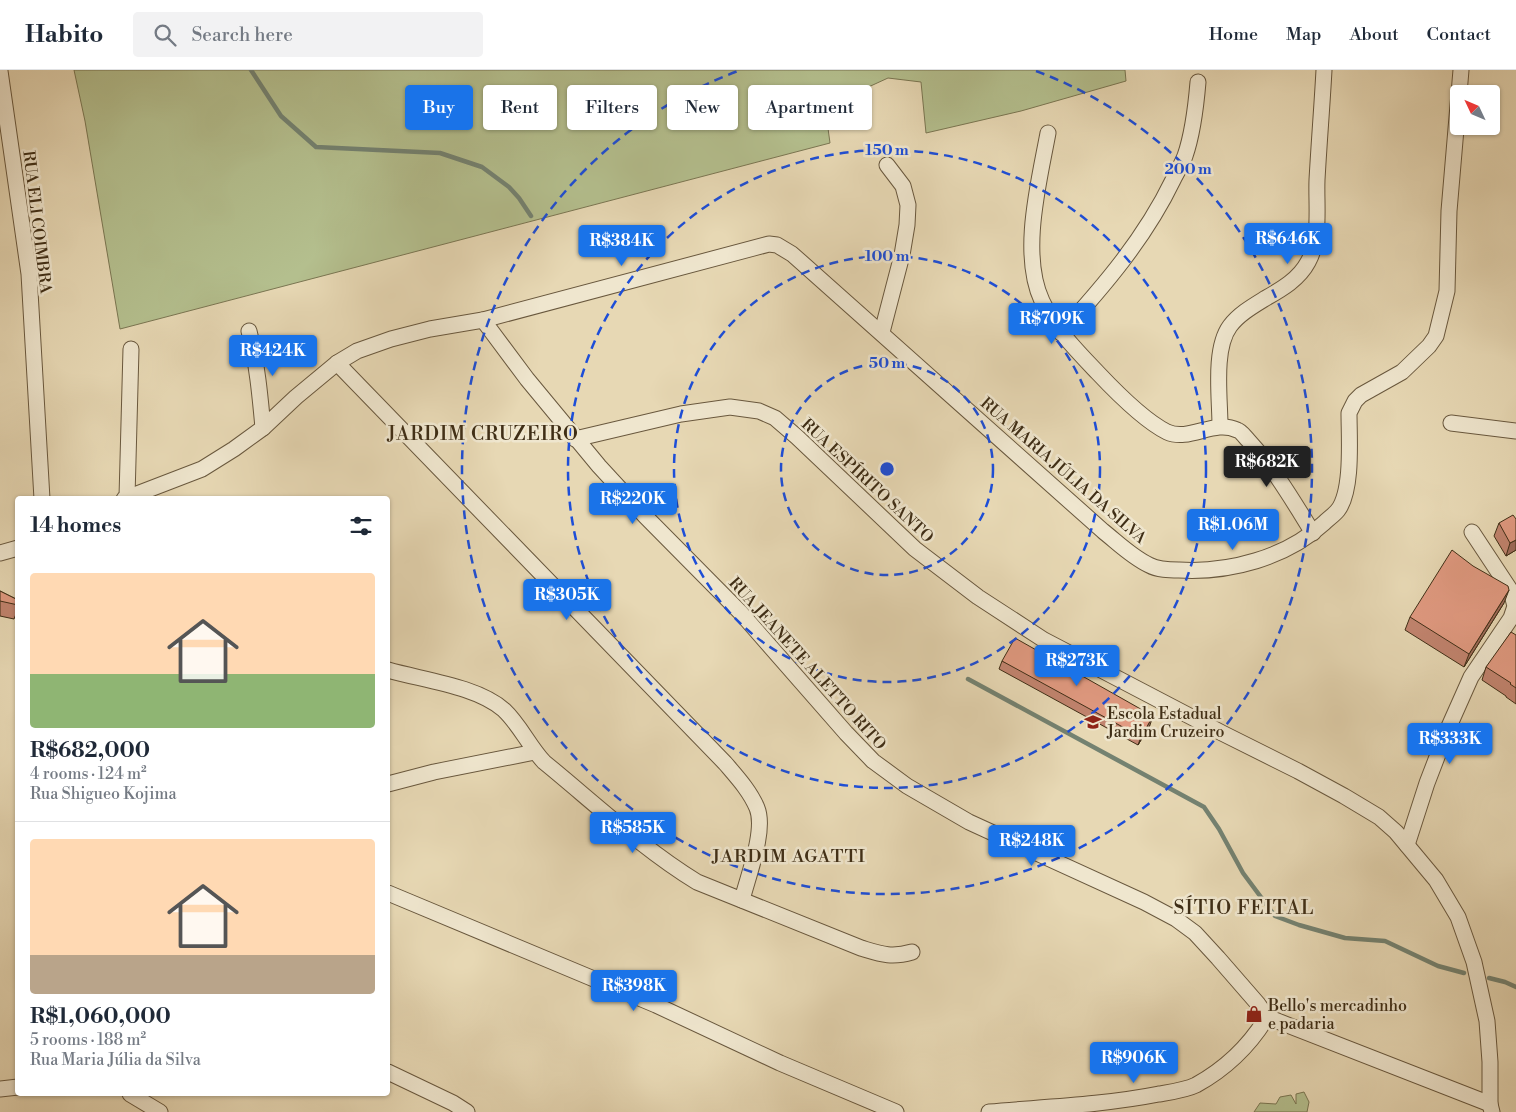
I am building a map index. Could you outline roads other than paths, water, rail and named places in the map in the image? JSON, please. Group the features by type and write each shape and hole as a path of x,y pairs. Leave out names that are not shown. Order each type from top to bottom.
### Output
{"street":[{"path":"1220,426 1219,356 1226,333 1238,317 1294,279 1308,262 1313,251 1316,235 1317,182 1324,70"},
{"name":"RUA MARIA JÚLIA DA SILVA","path":"132,496 202,469 234,450 263,428 296,397 337,363 357,351 391,339 483,320 769,244 777,245 792,254 882,332 1103,531 1150,566 1164,570 1216,570 1251,562 1288,548 1314,533 1338,510 1344,496 1349,469 1349,413 1355,401 1402,372 1430,346 1436,336 1447,291 1449,211 1461,70"},
{"name":"RUA ELI COIMBRA","path":"0,71 2,102 29,274 42,496"},
{"path":"1061,332 1096,294 1152,220 1184,156 1192,130 1198,82"},
{"path":"1048,133 1038,185 1032,236 1033,270 1042,301 1061,332 1112,388 1150,421 1167,432 1178,435 1220,426 1238,430 1282,483 1314,533"},
{"path":"882,332 902,255 908,206 903,186 887,165"},
{"name":"RUA JEANETE ALETTO RITO","path":"483,320 527,380 576,439 645,516 740,612 873,761 907,786 962,818 1006,840 1052,859 1144,902 1176,919 1194,933 1218,958 1255,1000 1267,1017"},
{"path":"249,331 256,356 263,428"},
{"path":"126,496 131,349"},
{"path":"337,363 720,757 746,789 757,808 760,821 758,838 742,900"},
{"name":"RUA ESPÍRITO SANTO","path":"576,439 681,414 730,407 760,411 775,418 915,549 978,597 1044,640 1344,796 1379,817 1407,844 1436,880 1458,918 1474,962 1487,1021 1491,1108"},
{"path":"1451,423 1516,431"},
{"path":"1407,844 1427,783 1471,677 1511,618 1515,606 1511,591 1472,532"},
{"path":"0,553 15,549"},
{"path":"390,670 456,687 485,697 505,711 534,752 551,768 645,845 697,882 861,948 887,956 912,952"},
{"path":"390,783 434,772 534,752"},
{"path":"390,894 656,1005 780,1063 891,1111"},
{"path":"989,1112 1126,1100 1195,1086 1238,1054 1252,1039 1267,1017 1491,1108"},
{"path":"390,1073 453,1103 467,1112"},
{"path":"0,1089 15,1087"},
{"path":"133,1096 160,1112"}],"waterway":[{"path":"251,70 281,116 316,147 440,153 482,167 509,187 531,216"},
{"path":"968,679 1204,807 1219,829 1243,873 1275,916 1345,938 1385,941 1438,966 1464,973"},
{"path":"1489,978 1516,987"}],"place":[{"name":"Escola Estadual Jardim Cruzeiro","path":"1093,722"},
{"name":"Bello's mercadinho e padaria","path":"1254,1014"}],"district":[{"name":"JARDIM CRUZEIRO","path":"483,433"},
{"name":"JARDIM AGATTI","path":"789,856"},
{"name":"SÍTIO FEITAL","path":"1244,907"}]}
